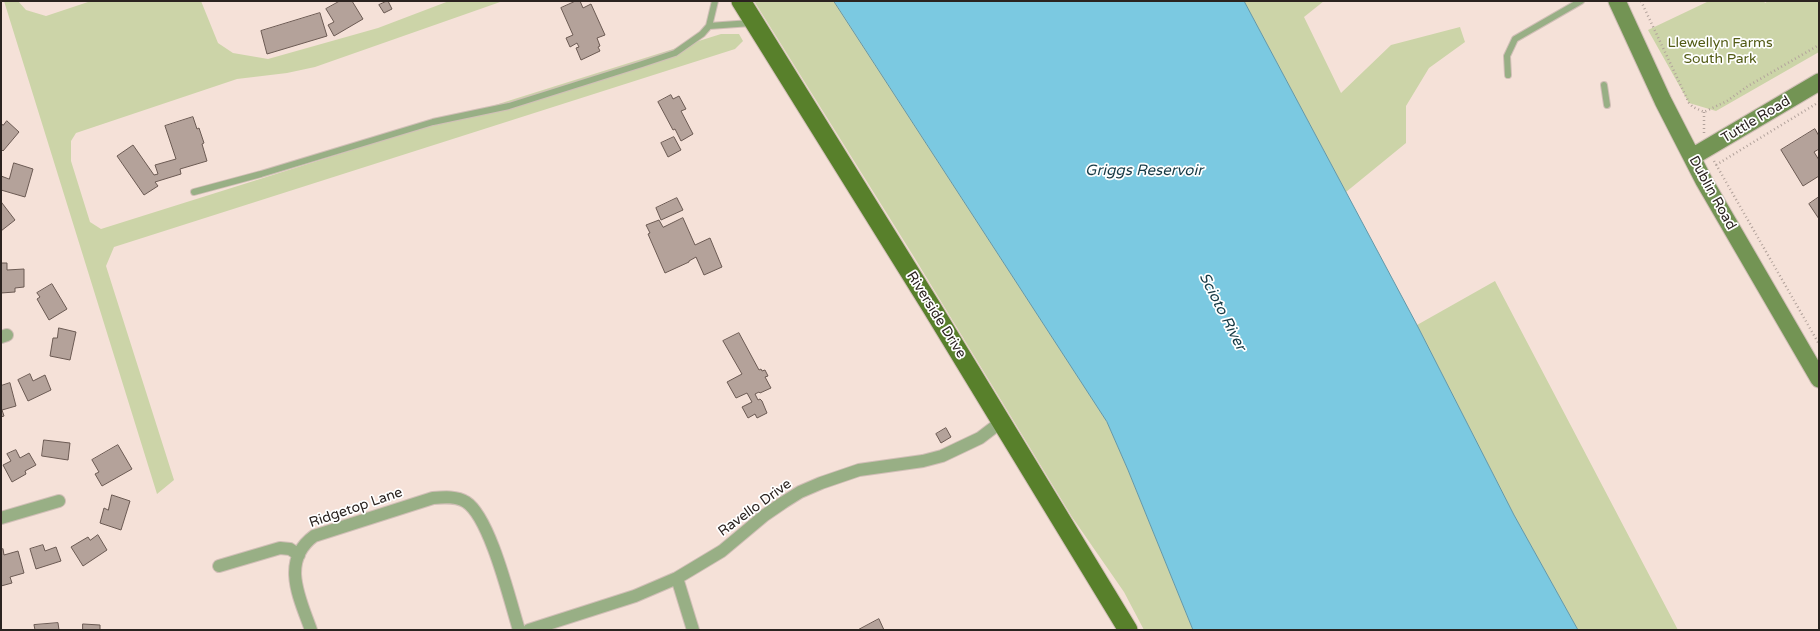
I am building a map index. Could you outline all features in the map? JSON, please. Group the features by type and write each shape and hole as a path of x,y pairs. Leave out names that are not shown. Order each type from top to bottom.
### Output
{"main road":[{"name":"Riverside Drive","path":"741,1 1128,630"},
{"name":"Dublin Road","path":"1617,1 1663,101 1692,158 1819,379"},
{"name":"Tuttle Road","path":"1692,158 1819,82"}],"street":[{"name":"Ravello Drive","path":"529,630 635,596 677,578 722,551 765,515 800,492 859,470 923,461 942,456 980,438 1001,422"},
{"name":"Ridgetop Lane","path":"298,555 306,541 314,536 434,498 448,497 467,502 480,516 489,534 519,630"},
{"path":"1,518 59,501"},
{"path":"219,566 280,548 290,549 298,555 294,564 296,586 311,630"},
{"path":"677,578 694,630"}],"lane":[{"path":"194,192 268,172 433,122 509,106 675,53 702,34 709,26 715,1"},
{"path":"1508,75 1507,56 1515,39 1581,1"},
{"path":"709,26 754,23"},
{"path":"1604,85 1607,105"}],"path":[{"path":"1640,1 1689,103 1693,107 1704,112"},
{"path":"1704,112 1727,101 1748,86 1819,45"},
{"path":"1716,165 1819,102"},
{"path":"1704,112 1704,140 1708,149 1819,344"}],"green space":[{"path":"4,1 18,1 26,10 46,16 91,1 201,1 218,43 233,53 268,59 378,28 449,1 503,1 315,67 287,73 237,79 76,133 71,141 71,161 90,222 101,229 721,34 739,34 743,41 735,49 114,247 106,266 174,480 157,494"},
{"path":"754,1 834,1 1107,422 1193,630 1144,630 1124,592 1072,517 914,257"},
{"path":"1244,1 1324,1 1304,17 1341,93 1391,45 1460,27 1465,42 1429,68 1406,106 1406,143 1346,192"},
{"name":"Llewellyn Farms South Park","path":"1709,1 1764,1 1765,3 1768,1 1819,1 1819,52 1716,111 1689,103 1648,30"},
{"path":"1495,281 1678,630 1578,630 1514,515 1417,325"}],"water":[{"name":"Griggs Reservoir","path":"834,1 1244,1 1417,325 1514,515 1578,630 1193,630 1107,422"}],"building":[{"path":"340,1 352,1 363,19 334,36 328,25 334,22 326,9"},
{"path":"388,1 392,9 384,13 379,5"},
{"path":"576,1 580,1 583,8 591,4 605,35 597,38 600,51 581,60 576,48 579,47 577,43 570,47 566,38 573,35 561,8"},
{"path":"320,13 327,36 267,54 261,31"},
{"path":"671,95 673,99 679,96 686,109 681,111 693,134 681,141 675,129 673,130 658,102"},
{"path":"193,117 197,129 199,128 204,143 202,144 207,161 180,169 181,174 155,182 158,186 144,195 117,156 133,145 154,175 158,174 155,165 176,159 165,126"},
{"path":"7,121 19,132 3,151 1,149 1,124 3,125"},
{"path":"1815,129 1819,136 1819,149 1814,152 1819,160 1819,176 1803,186 1781,150"},
{"path":"674,137 681,150 668,157 661,143"},
{"path":"14,163 33,169 25,197 1,190 1,176 9,179"},
{"path":"1819,197 1819,219 1809,204"},
{"path":"677,198 683,210 661,220 656,208"},
{"path":"2,203 15,220 1,231 1,204"},
{"path":"683,218 695,245 710,238 722,267 704,275 696,257 689,262 665,273 648,234 650,233 646,225 659,220 663,227"},
{"path":"1,263 7,263 7,270 24,269 24,287 15,288 15,292 1,293"},
{"path":"52,284 67,309 49,320 37,299 40,297 37,293"},
{"path":"59,328 76,332 70,360 50,356 53,338 57,338"},
{"path":"739,333 759,370 765,370 768,376 765,377 771,388 755,394 758,400 760,399 762,401 767,413 757,418 755,414 748,418 742,407 752,402 747,393 736,398 727,382 742,374 723,341"},
{"path":"30,374 33,381 45,375 51,390 28,401 18,380"},
{"path":"10,383 16,406 2,410 4,416 1,417 1,386"},
{"path":"946,428 951,437 941,443 936,434"},
{"path":"44,440 70,443 68,460 42,456"},
{"path":"118,445 132,469 102,486 95,474 99,472 92,460"},
{"path":"16,450 20,458 29,453 36,465 25,471 26,474 12,482 3,465 11,461 7,454"},
{"path":"112,495 130,501 121,530 100,523 104,508 108,510"},
{"path":"98,535 107,550 83,566 71,547 88,537 90,540"},
{"path":"43,545 45,551 56,547 61,561 36,569 30,549"},
{"path":"3,549 4,555 18,551 24,573 10,577 12,583 1,586 1,550"},
{"path":"879,619 884,630 858,630"},
{"path":"58,623 59,630 35,630 34,625"},
{"path":"83,624 100,625 100,630 83,630"}],"water label":[{"name":"Scioto River","path":"1222,312"}]}
